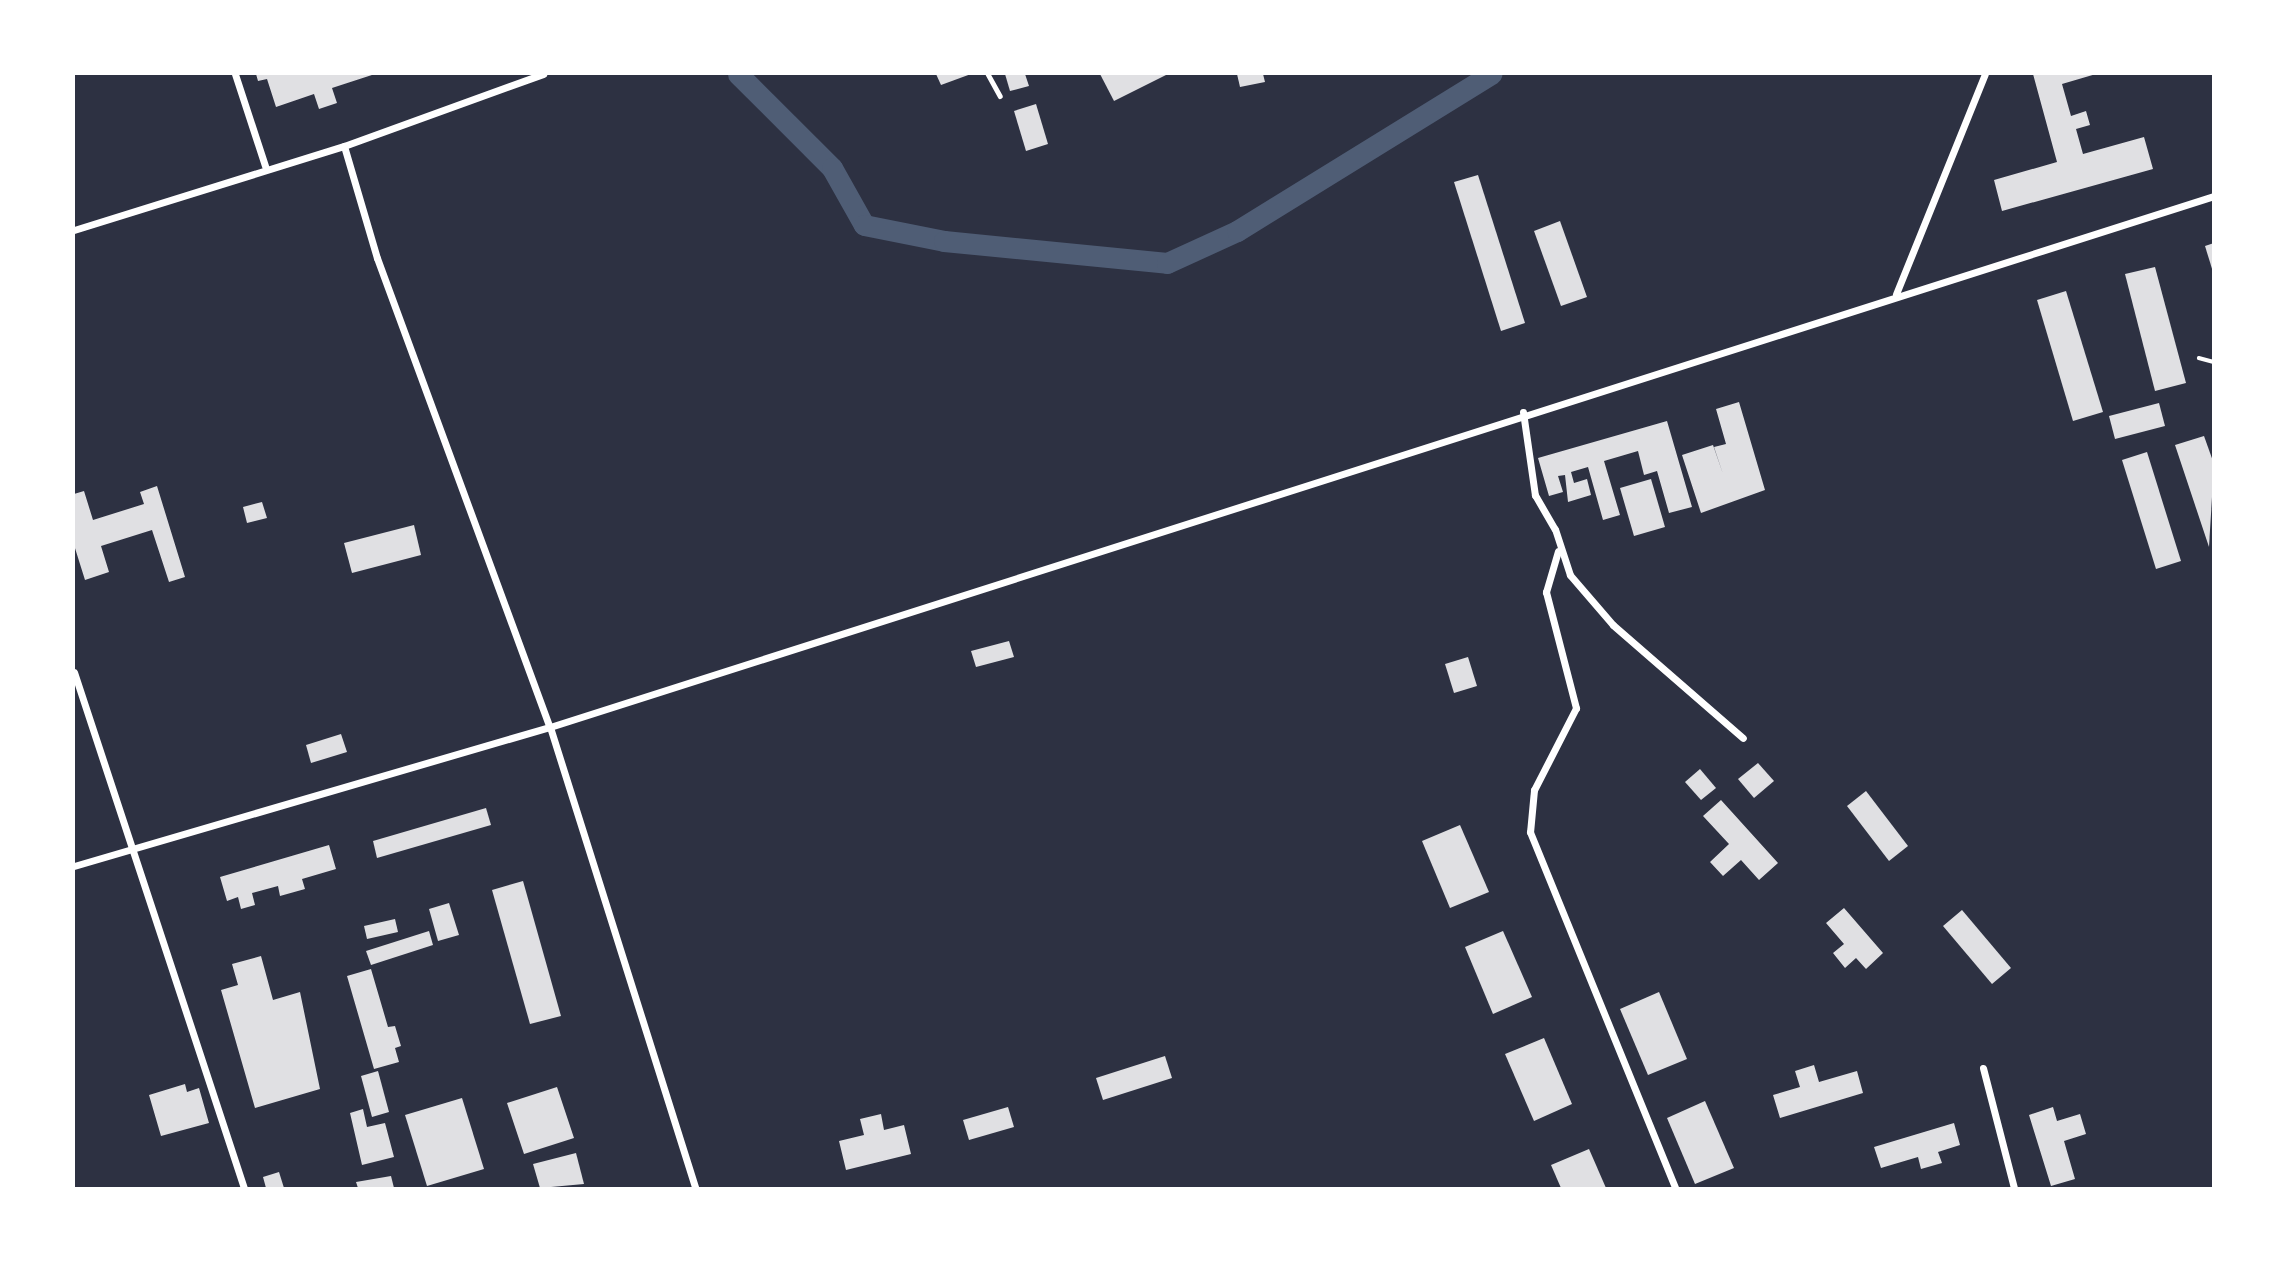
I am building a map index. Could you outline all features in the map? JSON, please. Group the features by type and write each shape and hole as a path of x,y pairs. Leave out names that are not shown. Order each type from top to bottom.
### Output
{"street":[{"path":"235,74 264,166"},
{"path":"74,230 264,166 344,146 543,74"},
{"path":"1896,293 1985,74"},
{"path":"344,146 377,258 550,727 695,1188"},
{"path":"74,866 550,727 1523,412 1896,293 2214,196"},
{"path":"1523,412 1535,495 1555,529 1558,551 1546,592 1576,708 1534,790 1530,832 1675,1188"},
{"path":"1558,551 1613,625 1742,738"},
{"path":"74,673 135,846 244,1188"},
{"path":"1983,1068 2014,1188"}],"lane":[{"path":"988,74 1000,96"}],"path":[{"path":"2199,358 2214,362"}],"building":[{"path":"256,74 375,74 332,88 337,103 319,109 314,94 276,107 267,79 258,81"},
{"path":"936,74 971,74 941,85"},
{"path":"1005,74 1025,74 1029,86 1010,91"},
{"path":"1100,74 1168,74 1114,101"},
{"path":"1237,74 1263,74 1265,82 1240,87"},
{"path":"2033,74 2096,74 2062,84 2071,116 2086,111 2090,125 2076,129 2083,154 2144,137 2153,169 2002,211 1994,180 2057,162"},
{"path":"1036,104 1048,144 1026,151 1014,111"},
{"path":"1478,175 1525,323 1501,331 1454,182"},
{"path":"1560,221 1587,297 1561,306 1534,231"},
{"path":"2214,243 2214,271 2213,272 2205,246"},
{"path":"2155,267 2186,383 2155,391 2125,274"},
{"path":"2066,291 2103,412 2073,421 2037,300"},
{"path":"1739,402 1765,490 1701,513 1682,455 1713,445 1723,474 1714,447 1726,444 1716,409"},
{"path":"2159,403 2165,426 2115,439 2109,416"},
{"path":"1667,421 1692,507 1669,513 1657,471 1644,475 1638,451 1604,461 1620,515 1603,520 1588,467 1571,472 1574,483 1587,479 1591,495 1568,502 1565,475 1558,476 1563,492 1549,496 1538,458"},
{"path":"2204,436 2214,464 2209,547 2175,445"},
{"path":"2147,452 2181,561 2156,569 2122,460"},
{"path":"1651,479 1665,527 1634,536 1620,488"},
{"path":"157,486 185,577 169,582 152,530 101,546 109,572 85,580 74,545 74,494 84,491 93,520 144,504 140,492"},
{"path":"262,502 267,518 247,523 243,507"},
{"path":"414,525 421,555 352,573 344,543"},
{"path":"1009,641 1014,657 976,667 971,651"},
{"path":"1468,657 1477,686 1454,693 1445,664"},
{"path":"341,734 347,752 311,763 306,745"},
{"path":"1758,763 1774,781 1754,798 1738,779"},
{"path":"1700,769 1716,788 1701,800 1685,782"},
{"path":"1866,791 1908,846 1889,861 1847,806"},
{"path":"1721,800 1778,863 1759,880 1741,860 1723,876 1710,862 1729,844 1703,816"},
{"path":"486,808 491,825 377,858 373,841"},
{"path":"1460,825 1489,892 1450,908 1422,841"},
{"path":"329,845 336,869 302,879 305,889 280,896 278,886 252,893 255,905 241,909 238,897 227,901 220,877"},
{"path":"523,881 561,1016 530,1024 492,890"},
{"path":"449,903 459,935 438,941 429,909"},
{"path":"1844,908 1883,953 1866,969 1856,958 1845,968 1833,953 1844,944 1826,923"},
{"path":"1962,910 2011,968 1992,984 1943,926"},
{"path":"395,919 398,932 367,939 364,926"},
{"path":"429,931 433,945 371,965 366,951"},
{"path":"1503,931 1532,997 1493,1014 1465,947"},
{"path":"261,956 273,1000 300,992 320,1089 255,1108 221,990 238,985 232,964"},
{"path":"371,969 388,1027 395,1026 401,1046 395,1048 399,1062 374,1069 347,976"},
{"path":"1659,992 1687,1059 1648,1075 1620,1009"},
{"path":"1544,1038 1572,1104 1534,1121 1505,1054"},
{"path":"1165,1056 1172,1078 1103,1100 1096,1078"},
{"path":"1814,1065 1819,1082 1857,1071 1863,1093 1780,1118 1773,1095 1800,1087 1795,1071"},
{"path":"378,1071 389,1112 372,1117 361,1076"},
{"path":"185,1084 187,1092 199,1088 209,1123 161,1136 149,1095"},
{"path":"557,1087 574,1138 524,1154 507,1103"},
{"path":"462,1098 484,1169 427,1186 405,1115"},
{"path":"1705,1101 1734,1168 1695,1184 1667,1118"},
{"path":"1008,1107 1014,1127 969,1140 963,1120"},
{"path":"2053,1107 2057,1121 2080,1114 2086,1134 2064,1141 2075,1179 2051,1186 2029,1115"},
{"path":"363,1109 367,1127 385,1123 394,1157 362,1165 350,1113"},
{"path":"881,1114 884,1130 904,1125 911,1154 846,1170 839,1141 864,1135 860,1119"},
{"path":"1954,1123 1960,1145 1938,1152 1942,1163 1921,1169 1918,1157 1881,1168 1874,1147"},
{"path":"1589,1149 1606,1188 1561,1188 1551,1165"},
{"path":"576,1153 584,1184 540,1188 533,1164"},
{"path":"279,1172 284,1188 266,1188 263,1177"},
{"path":"391,1176 394,1188 358,1188 356,1182"}],"waterway":[{"path":"738,74 832,168 864,225 944,241 1167,263 1237,231 1491,74"}]}
